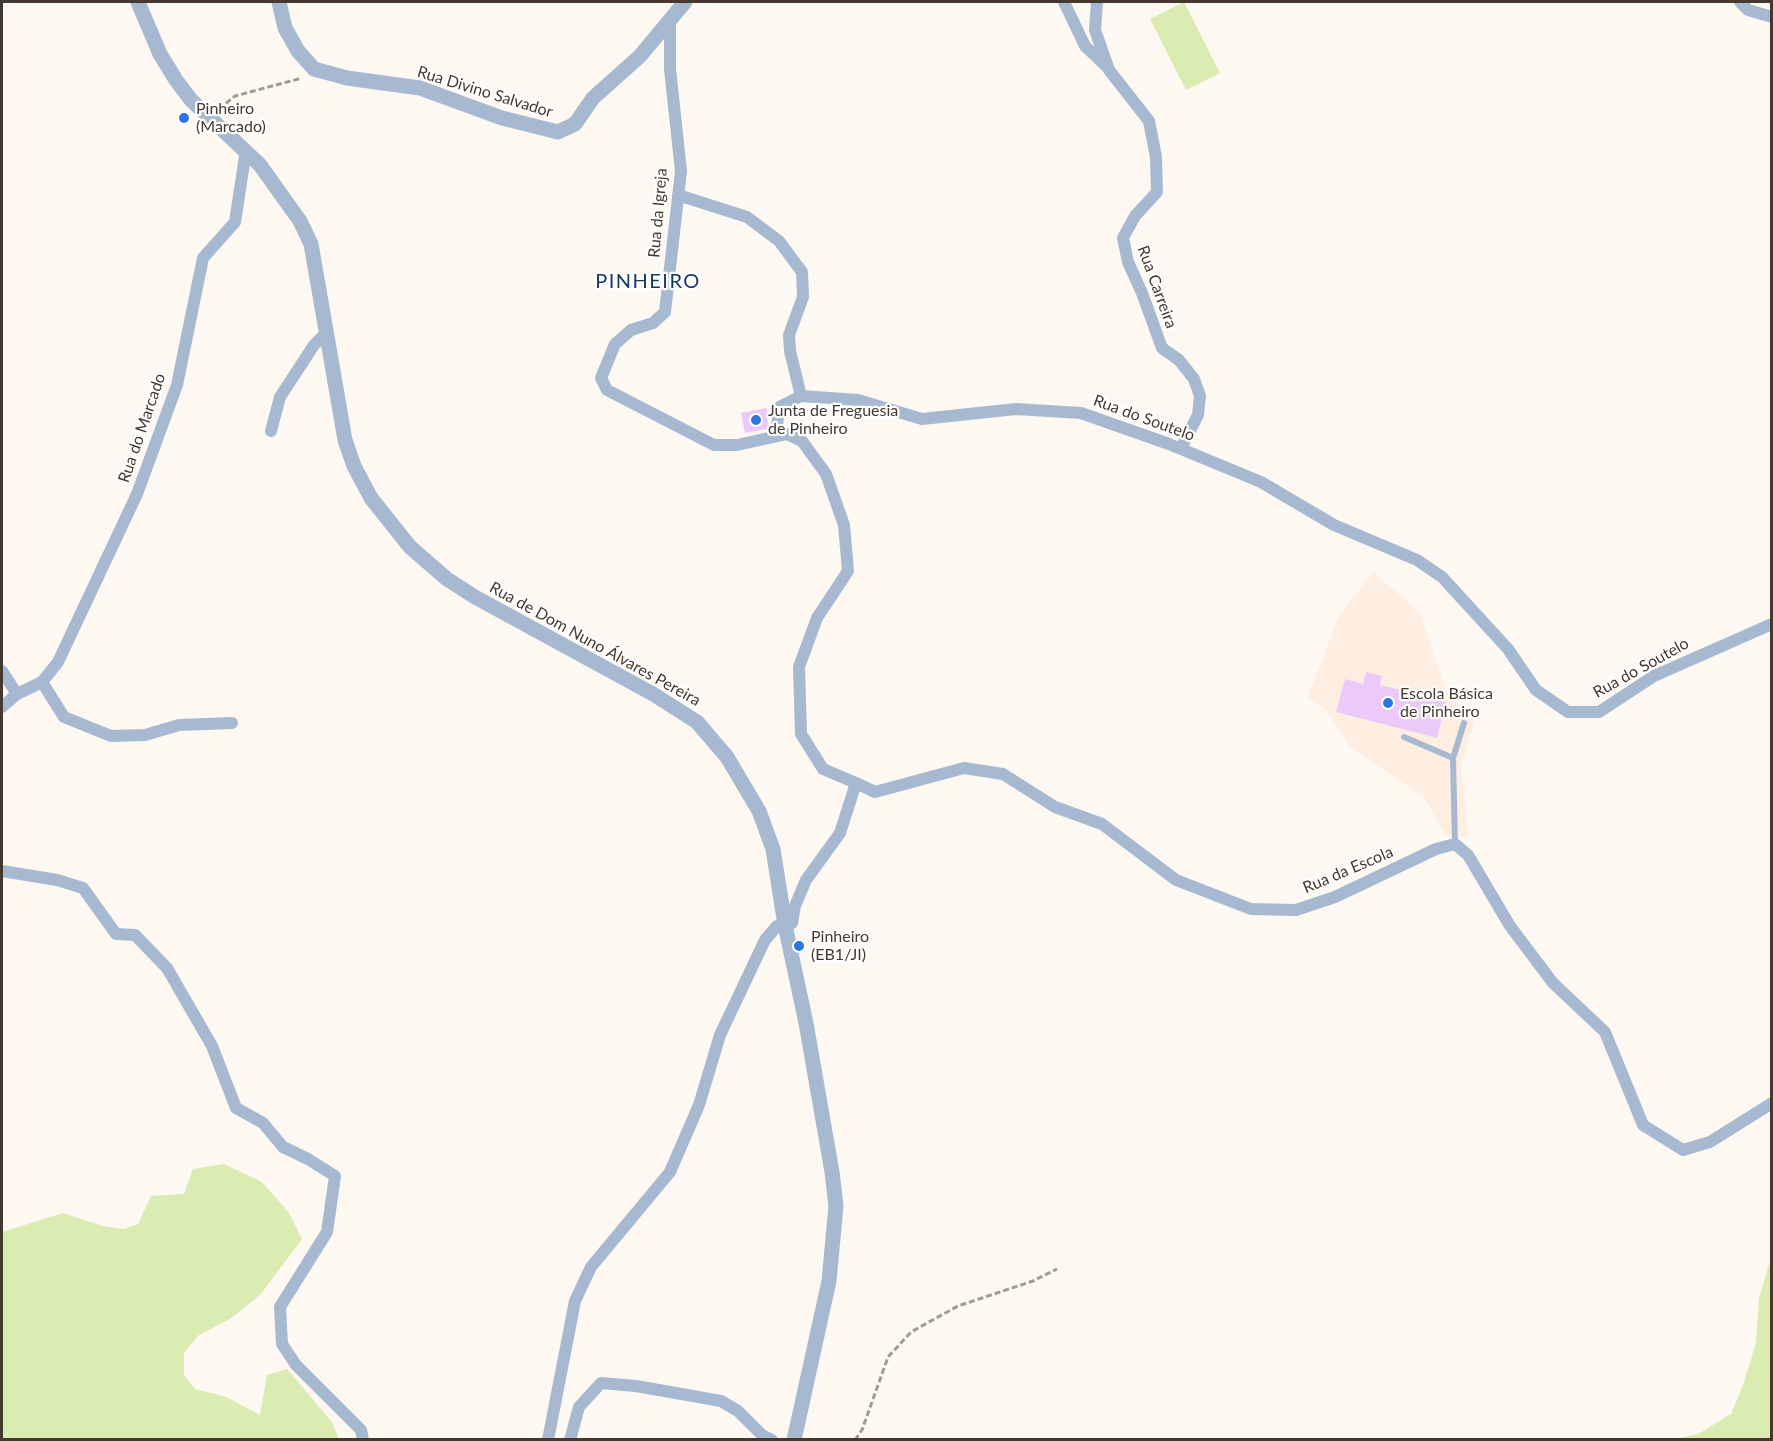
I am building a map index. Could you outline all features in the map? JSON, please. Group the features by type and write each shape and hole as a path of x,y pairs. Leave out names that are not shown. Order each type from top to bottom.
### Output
{"street":[{"name":"Rua de Dom Nuno Álvares Pereira","path":"138,2 160,54 176,80 209,118 246,150 282,193 311,244 345,440 354,466 383,513 426,563 456,585 652,694 697,722 727,757 759,811 773,849 785,925 806,1023 836,1206 830,1281 794,1440"},
{"name":"Rua Divino Salvador","path":"279,2 285,28 298,51 314,69 327,74 420,88 502,118 558,132 575,124 593,98 640,56 685,2"},
{"path":"1064,2 1085,46 1109,70"},
{"name":"Rua Carreira","path":"1097,2 1095,30 1109,70 1149,121 1156,157 1157,192 1136,216 1123,238 1128,262 1162,348 1179,360 1194,379 1200,396 1198,415 1181,448"},
{"path":"1740,2 1748,10 1772,18"},
{"name":"Rua da Igreja","path":"670,20 670,69 681,171 665,312 652,323 632,330 615,344 601,378 608,390 714,445 736,445 776,436"},
{"name":"Rua do Marcado","path":"2,707 17,694 42,682 58,662 137,494 177,385 203,258 235,222 246,150"},
{"path":"548,1440 575,1301 591,1267 670,1172 699,1105 720,1035 765,940 777,926 792,923 795,906 806,880 840,833 856,783 824,769 801,734 799,667 817,618 848,571 844,525 826,474 802,441 787,434 776,436 779,407 801,396 790,351 789,335 803,297 802,272 779,240 747,217 678,195"},
{"path":"271,431 280,397 314,345 326,333"},
{"name":"Rua do Soutelo","path":"801,396 858,400 922,419 1016,409 1081,413 1181,448 1261,482 1334,525 1417,560 1442,577 1508,649 1536,690 1568,711 1599,712 1654,676 1772,624"},
{"path":"2,671 17,694"},
{"path":"42,682 64,717 111,736 145,735 179,725 231,723"},
{"name":"Rua da Escola","path":"856,783 875,792 964,768 1003,774 1055,807 1102,824 1176,880 1251,909 1296,910 1306,907 1335,897 1436,849 1455,844"},
{"path":"1455,844 1468,855 1510,926 1553,983 1605,1032 1643,1125 1683,1150 1710,1142 1772,1103"},
{"path":"2,871 57,880 83,888 116,934 135,935 167,968 212,1046 236,1108 264,1123 283,1147 335,1176 327,1232 280,1307 282,1344 296,1365 361,1430 363,1440"},
{"path":"570,1440 579,1407 601,1383 636,1386 721,1401 738,1411 762,1435 772,1440"}],"lane":[{"path":"1455,844 1453,758 1464,723"},
{"path":"1404,737 1453,758"}],"path":[{"path":"209,118 235,96 275,84 327,74"},
{"path":"855,1440 862,1430 888,1357 911,1332 958,1306 1033,1281 1057,1269"}],"shaded area":[{"name":"Escola Básica de Pinheiro","path":"1373,572 1420,613 1445,689 1475,720 1461,764 1468,837 1446,835 1423,797 1350,746 1327,711 1308,696 1340,614"}],"green space":[{"path":"1184,2 1220,73 1186,90 1150,19"},
{"path":"224,1164 262,1182 289,1213 302,1239 261,1294 230,1319 199,1335 184,1353 184,1375 195,1389 226,1397 260,1415 267,1375 287,1369 332,1422 339,1439 2,1439 2,1232 63,1213 103,1226 124,1229 138,1224 151,1196 184,1194 193,1169"},
{"path":"1771,1195 1771,1439 1674,1439 1698,1434 1731,1414 1743,1385 1756,1343 1759,1298 1770,1261"}],"building":[{"name":"Junta de Freguesia de Pinheiro","path":"767,408 768,429 745,433 741,413"},
{"path":"1366,672 1382,676 1380,685 1446,702 1437,738 1336,712 1345,679 1363,684"}],"place":[{"name":"Pinheiro (Marcado)","path":"184,118"},
{"name":"Junta de Freguesia de Pinheiro","path":"756,420"},
{"name":"Escola Básica de Pinheiro","path":"1388,703"},
{"name":"Pinheiro (EB1/JI)","path":"799,946"}],"district":[{"name":"PINHEIRO","path":"648,282"}]}
